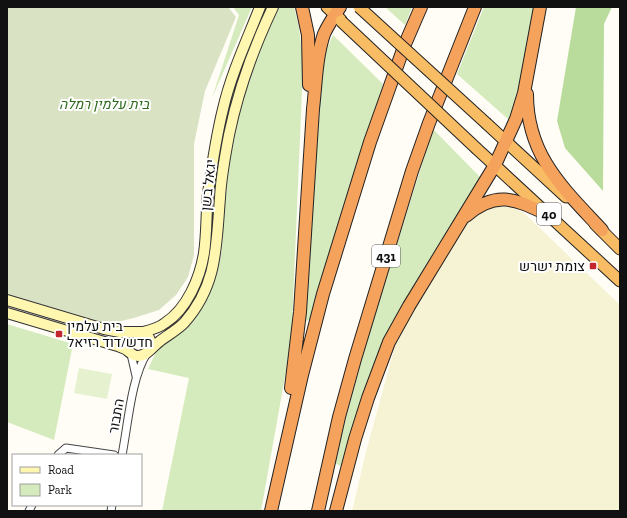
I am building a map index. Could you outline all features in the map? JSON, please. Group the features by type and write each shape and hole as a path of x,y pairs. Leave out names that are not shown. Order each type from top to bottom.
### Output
{"highway":[{"path":"302,7 306,23 309,50 308,178"},
{"name":"40","path":"359,7 602,230 620,249"},
{"path":"270,511 323,294 372,135 405,44 421,7"},
{"name":"431","path":"318,511 339,417 396,224 429,123 475,7"},
{"path":"336,511 358,432 385,352 396,327 495,165 506,142 520,105 540,7"},
{"path":"270,511 297,348 313,109 319,55 325,33 336,12"},
{"name":"40","path":"336,12 477,149 620,280"},
{"path":"530,62 527,106 533,135 538,149 546,165 560,185 602,230"},
{"path":"440,255 462,219 485,203 495,200 514,200 551,216"}],"main road":[{"name":"יגאל בשן","path":"139,332 158,328 175,315 190,294 199,274 204,254 212,160 223,108 239,58 260,7"},
{"name":"יגאל בשן","path":"148,351 184,323 197,305 207,285 216,256 224,162 234,111 250,62 274,7"},
{"path":"7,300 104,329 120,332 139,332 149,337 151,341 148,351 138,356 111,344 7,313"},
{"path":"130,352 126,344 127,340 131,333 139,332"}],"street":[{"name":"התבור","path":"135,382 142,360 148,351"},
{"name":"התבור","path":"122,454 136,372 130,352"},
{"path":"59,454 66,448 107,454"}],"shaded area":[{"path":"490,207 509,207 523,212 620,305 620,511 352,511 366,452 398,335 466,222"}],"green space":[{"name":"בית עלמין רמלה","path":"7,7 228,7 236,17 205,91 194,144 194,255 188,277 176,295 159,310 108,324 7,294"},
{"path":"233,7 252,7 212,98 239,15"},
{"path":"279,7 294,7 299,28 302,54 302,90 292,326 286,371 261,511 162,511 189,378 148,369 159,346 209,292 217,272 222,248 224,187 234,134 247,82 265,36"},
{"path":"385,7 412,7 405,25"},
{"path":"484,7 535,7 516,103 509,120 457,74"},
{"path":"576,7 612,7 604,24 603,191 565,148 557,121"},
{"path":"333,35 383,84 313,318 304,322 323,68 327,49"},
{"path":"433,129 480,177 389,329 378,353 343,467 334,463 365,347"},
{"path":"7,324 73,344 54,440 7,422"},
{"path":"79,368 112,374 107,399 74,393"}],"place":[{"name":"צומת ישרש","path":"593,266"},
{"name":"בית עלמין חדש/דוד רזיאל","path":"59,334"}]}
